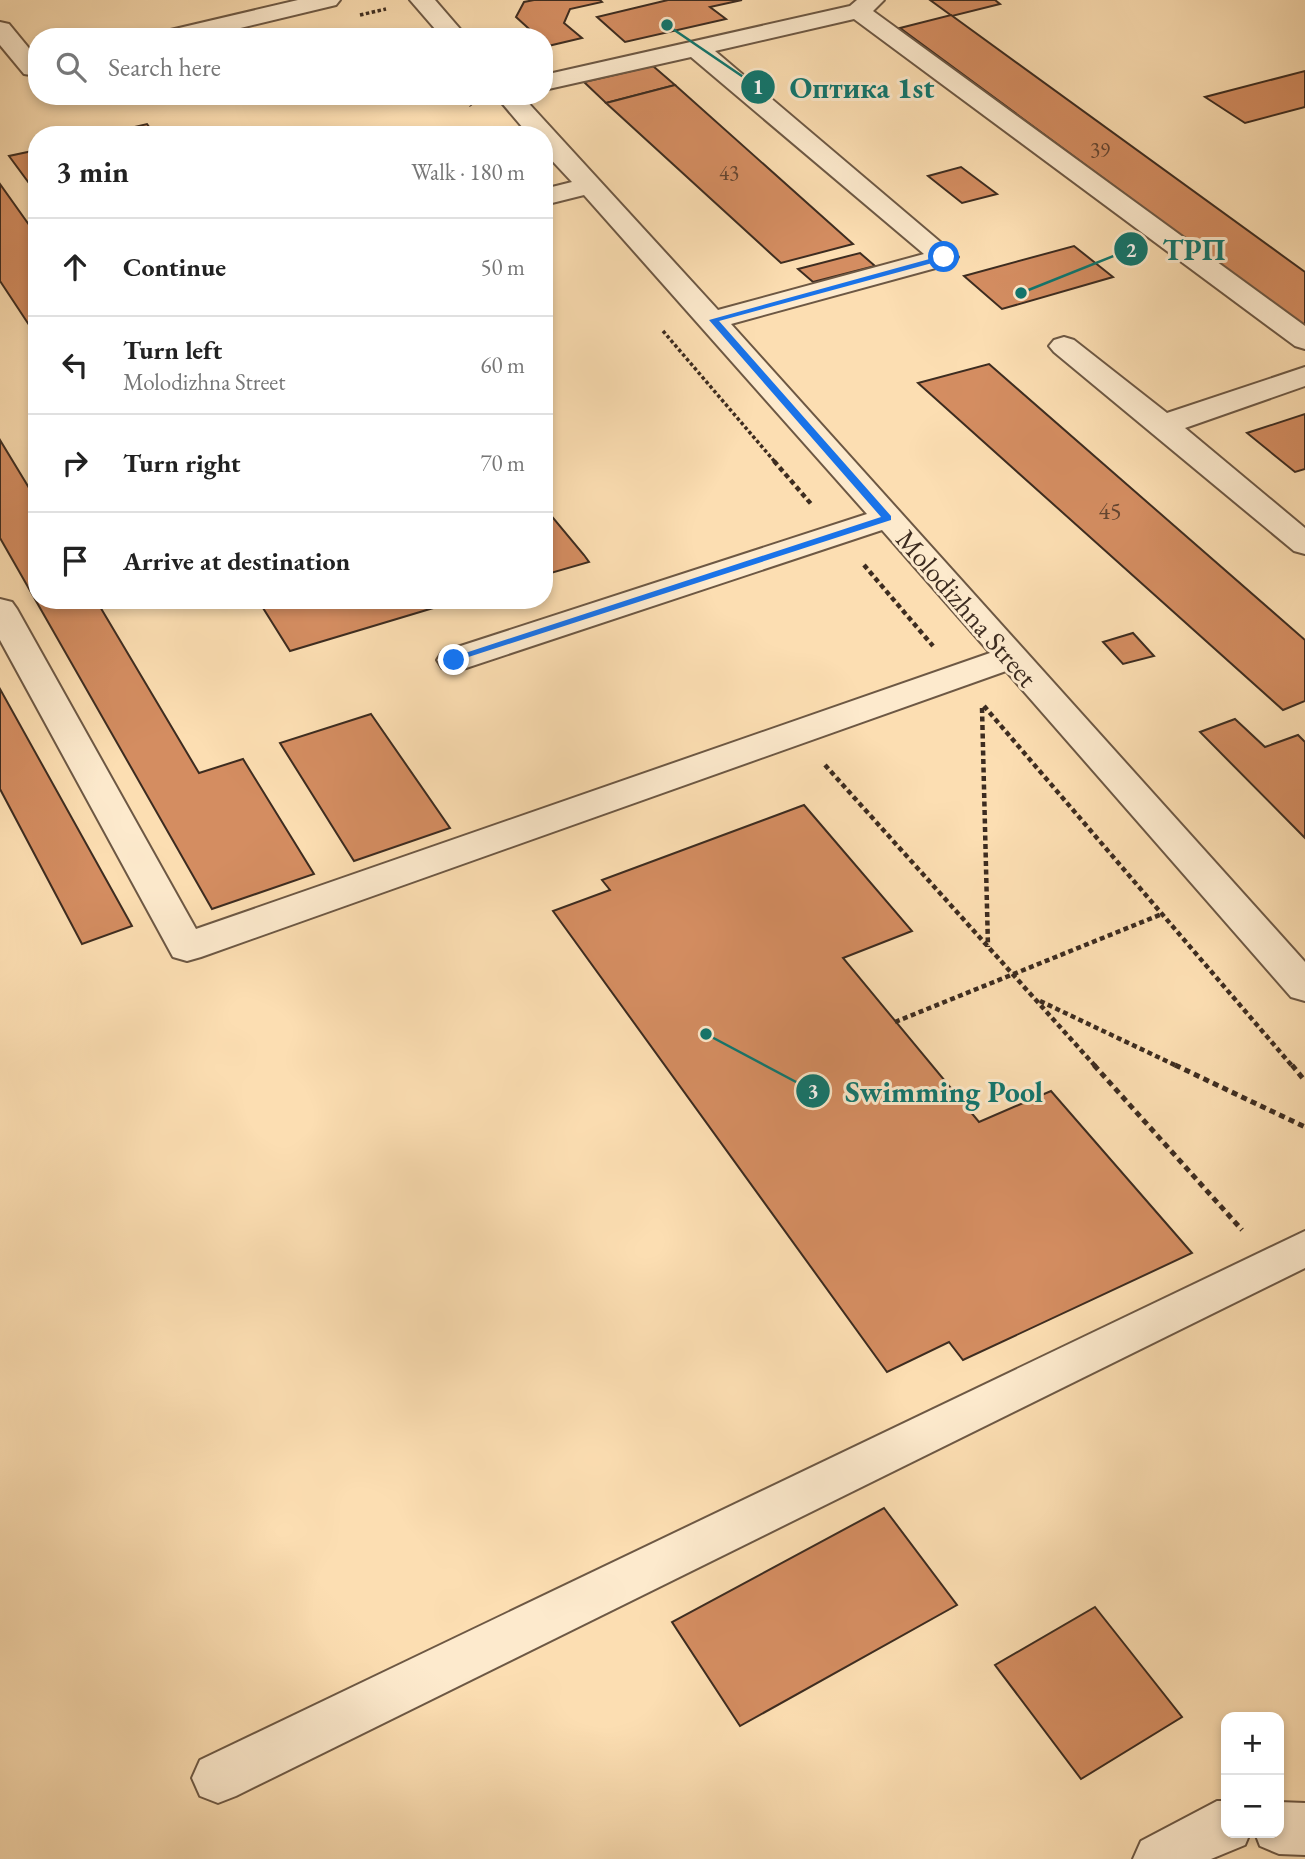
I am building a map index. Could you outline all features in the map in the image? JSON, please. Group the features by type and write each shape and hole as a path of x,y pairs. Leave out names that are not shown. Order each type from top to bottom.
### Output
{"street":[{"path":"209,28 328,0"},
{"path":"422,0 446,28"},
{"path":"553,81 865,5 1305,340"},
{"path":"0,29 27,70"},
{"path":"696,48 944,257 713,320"},
{"name":"Molodizhna Street","path":"516,105 536,126"},
{"name":"Molodizhna Street","path":"553,145 713,320 1010,658 1305,987"},
{"path":"553,195 590,186"},
{"path":"1064,346 1305,544"},
{"path":"1163,425 1305,376"},
{"path":"454,660 887,518"},
{"path":"0,610 187,947 1010,658"},
{"path":"218,1778 1289,1256"},
{"path":"1160,1859 1217,1827 1221,1827"},
{"path":"1284,1828 1305,1829"}],"path":[{"path":"657,323 958,676"},
{"path":"988,947 982,704 1305,1081"},
{"path":"796,733 1013,975 1289,1256"},
{"path":"895,1022 1163,914"},
{"path":"1036,999 1305,1127"}],"building":[{"path":"668,0 742,0 710,7 726,19 625,42 597,17"},
{"path":"930,0 995,0 1000,4 952,16"},
{"path":"524,2 602,2 570,9 564,23 582,38 553,45 553,28 528,28 516,17"},
{"path":"951,15 1305,272 1305,327 900,28"},
{"path":"653,66 675,85 606,103 584,82"},
{"path":"1305,71 1305,107 1245,123 1205,97"},
{"path":"675,85 853,244 781,263 606,103"},
{"path":"28,152 28,182 9,156"},
{"path":"961,167 997,194 962,203 928,176"},
{"path":"0,184 28,223 28,323 0,281"},
{"path":"1074,246 1113,277 1002,309 964,276"},
{"path":"860,253 875,266 813,282 798,269"},
{"path":"989,364 1305,640 1305,701 1283,710 918,383"},
{"path":"1305,414 1305,469 1295,472 1247,433"},
{"path":"0,440 28,486 28,587 0,538"},
{"path":"553,518 584,555 589,562 553,572"},
{"path":"41,609 101,609 199,773 243,759 314,874 212,909"},
{"path":"264,609 430,609 290,651"},
{"path":"1133,633 1154,656 1123,664 1103,642"},
{"path":"0,689 132,926 82,944 0,789"},
{"path":"371,714 450,828 354,861 280,743"},
{"path":"1235,719 1265,747 1298,735 1305,742 1305,838 1200,732"},
{"path":"804,805 912,931 843,958 979,1122 1051,1091 1192,1253 963,1360 949,1342 887,1372 553,911 610,890 602,880"},
{"path":"884,1508 957,1605 740,1726 672,1622"},
{"path":"1095,1607 1182,1717 1081,1779 995,1665"}],"place":[{"name":"Оптика 1st","path":"667,25"},
{"name":"ТРП","path":"1021,293"},
{"name":"Swimming Pool","path":"706,1034"}],"route":[{"path":"454,660 887,518 713,320 944,257"}]}
